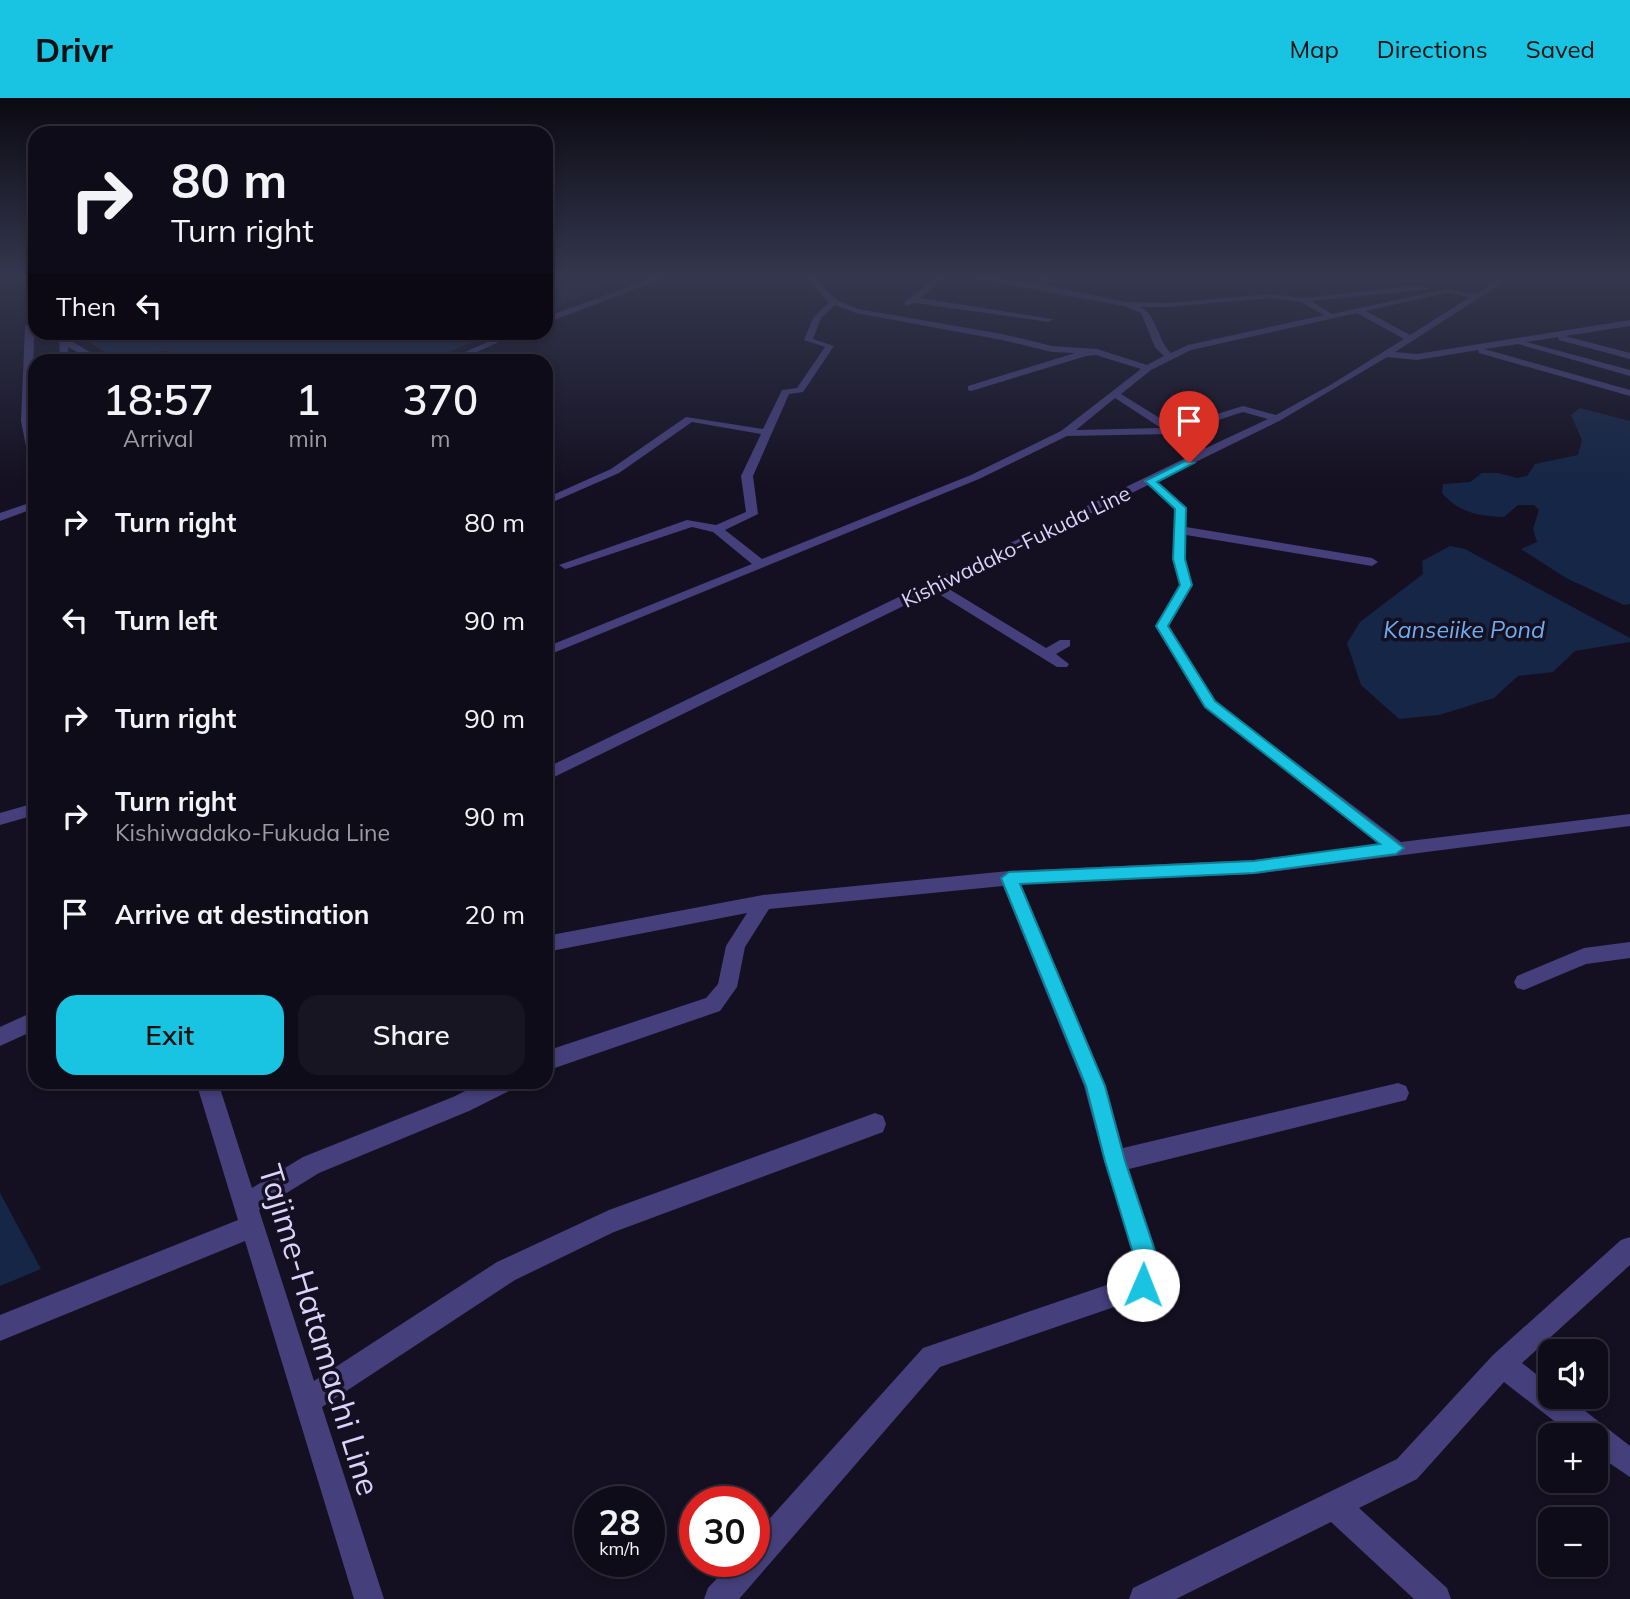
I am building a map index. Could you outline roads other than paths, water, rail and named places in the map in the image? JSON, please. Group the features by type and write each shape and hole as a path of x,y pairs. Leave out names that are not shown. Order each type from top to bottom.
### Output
{"street":[{"path":"72,345 88,354"},
{"path":"467,354 487,345"},
{"path":"717,529 752,514 747,476 765,432 785,392 800,390 830,346 826,345"},
{"path":"1036,345 1097,352 1148,368"},
{"path":"1158,345 1170,357"},
{"path":"553,649 975,477 1065,433 1148,368 1188,348 1201,345"},
{"name":"Kishiwadako-Fukuda Line","path":"553,772 1208,454 1277,418 1398,345"},
{"path":"1385,354 1417,357 1498,345"},
{"path":"1527,345 1630,373"},
{"path":"1589,345 1630,356"},
{"path":"1475,349 1630,393"},
{"path":"971,388 1085,353 1097,352"},
{"path":"28,358 28,431"},
{"path":"1114,393 1208,454"},
{"path":"1065,433 1172,431 1243,409 1277,418"},
{"path":"553,499 615,471 690,419 765,432"},
{"path":"1150,481 1181,508 1179,559 1186,585 1162,626 1210,704 1396,848"},
{"path":"0,517 28,507"},
{"path":"565,565 691,523 717,529 760,564"},
{"path":"1180,530 1372,562"},
{"path":"936,586 1062,664"},
{"path":"1046,654 1065,642"},
{"path":"0,819 28,811"},
{"path":"553,943 763,902 1009,878 1254,867 1630,820"},
{"path":"770,1541 932,1357 1143,1285 1148,1263 1115,1161 1095,1086 1009,878"},
{"path":"553,1059 713,1005 727,987 736,946 763,902"},
{"path":"1524,982 1584,956 1630,950"},
{"path":"0,1037 28,1023"},
{"name":"Tajime-Hatamachi Line","path":"209,1089 369,1599"},
{"path":"0,1328 248,1215 311,1165 461,1104 491,1089"},
{"path":"1115,1161 1398,1093"},
{"path":"306,1402 506,1271 609,1222 875,1124"},
{"path":"1144,1599 1407,1469 1502,1364 1630,1249"},
{"path":"1502,1364 1578,1423"},
{"path":"1608,1446 1630,1463"},
{"path":"1334,1505 1436,1599"},
{"path":"719,1599 738,1577"}],"water":[{"path":"93,345 466,345 444,354 173,354 167,351 109,354"},
{"path":"1580,408 1630,421 1630,604 1624,605 1566,578 1521,549 1537,542 1533,529 1539,510 1534,505 1518,505 1504,517 1486,516 1462,509 1442,493 1443,484 1470,482 1482,473 1498,473 1517,478 1527,476 1535,464 1578,455 1582,440 1571,415"},
{"name":"Kanseiike Pond","path":"1450,546 1465,549 1630,638 1630,642 1575,651 1553,672 1518,676 1494,698 1439,715 1399,719 1361,685 1347,643 1360,622 1423,574 1422,561"},
{"path":"0,1193 41,1269 0,1286"}]}
